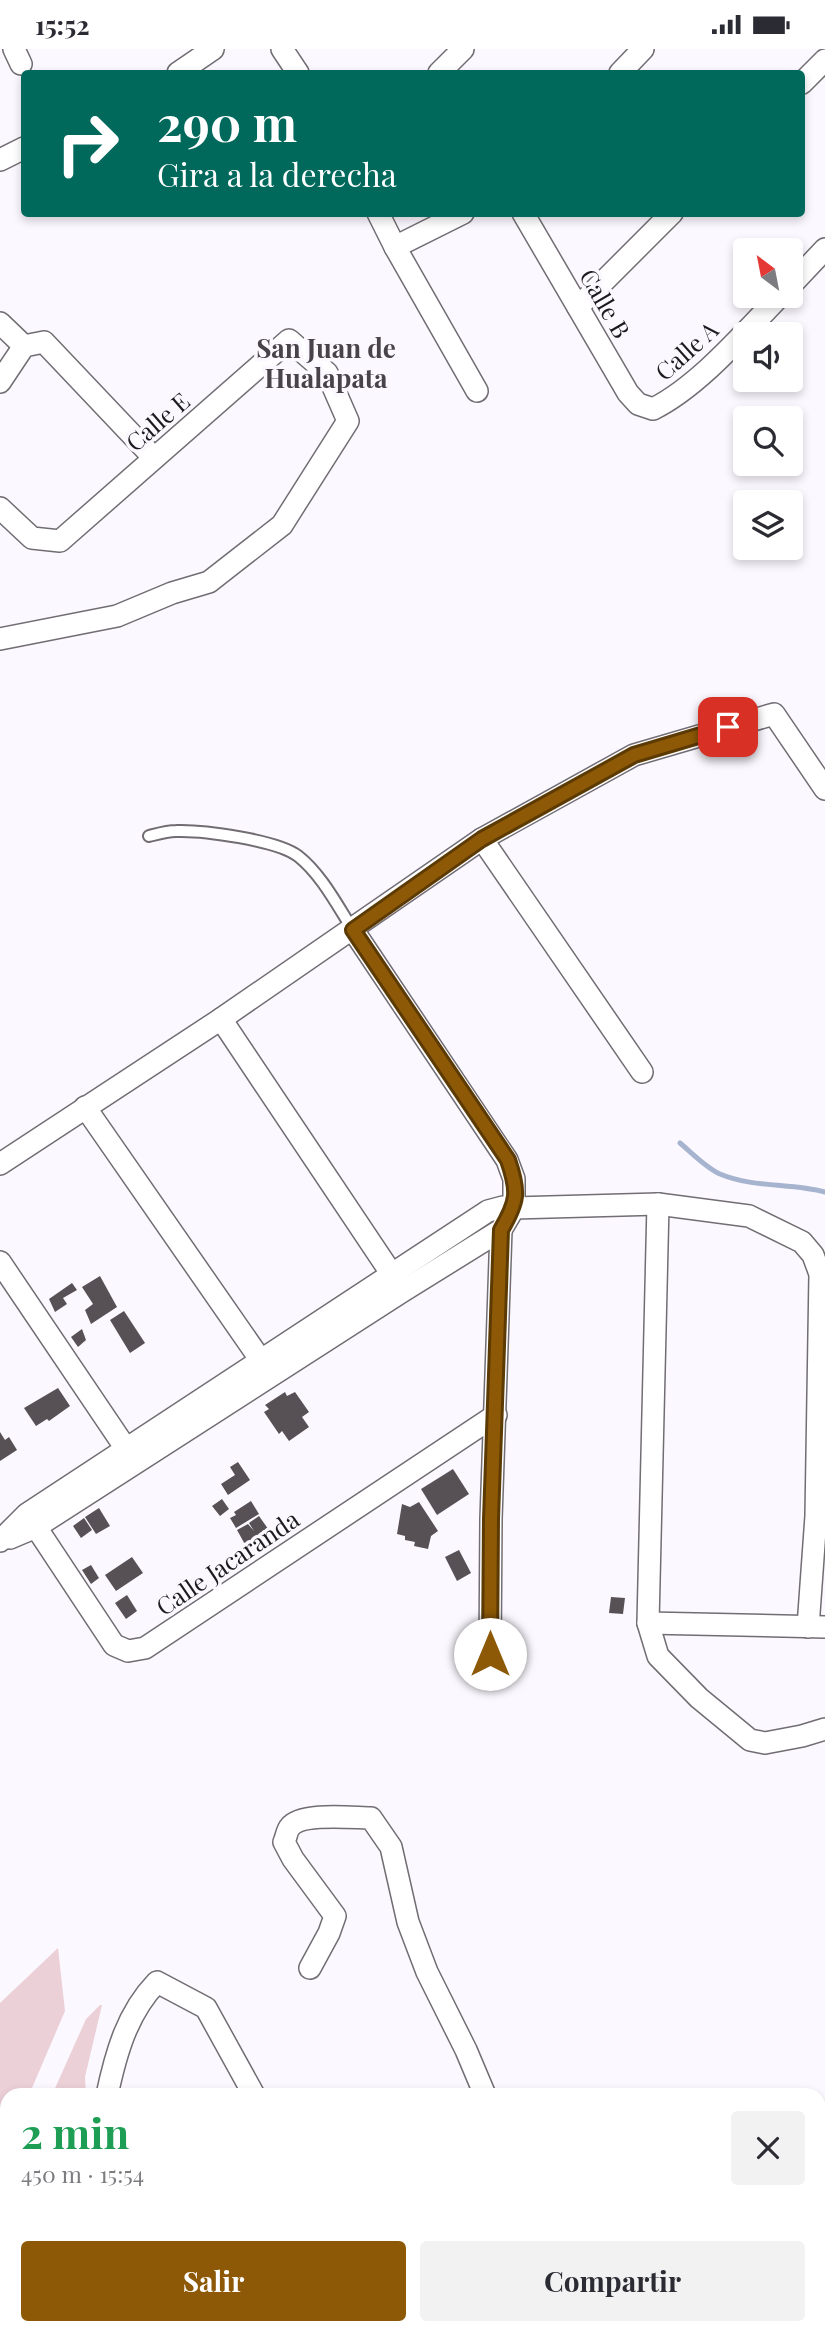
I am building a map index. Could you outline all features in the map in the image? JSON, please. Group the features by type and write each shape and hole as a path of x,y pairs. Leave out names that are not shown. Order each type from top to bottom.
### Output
{"street":[{"path":"182,70 213,49"},
{"path":"282,49 296,70"},
{"path":"442,70 463,49"},
{"path":"623,70 643,49"},
{"path":"805,80 825,60"},
{"path":"0,160 21,150"},
{"path":"380,217 477,391"},
{"path":"395,247 455,217"},
{"name":"Calle B","path":"525,217 628,393 638,404 653,409"},
{"path":"578,307 667,217"},
{"path":"803,272 825,249"},
{"name":"Calle A","path":"653,409 668,401 720,357 768,308"},
{"path":"0,323 23,346"},
{"name":"Calle E","path":"0,508 32,538 60,541 289,340 327,373 348,421 282,525 209,582 172,593 117,616 0,639"},
{"path":"0,382 23,346 44,342 155,458"},
{"path":"0,1164 353,930 482,839 634,755 774,714 825,789"},
{"path":"482,839 642,1072"},
{"path":"353,930 508,1160 514,1179 514,1208 501,1230 491,1519 490,1654"},
{"path":"221,1019 397,1282"},
{"path":"85,1107 266,1368"},
{"path":"657,1204 648,1623 658,1656 699,1698 750,1740 765,1743 802,1736 825,1728"},
{"path":"0,1542 397,1282 488,1211 503,1207 657,1204 749,1216 802,1242 813,1255 820,1275 816,1627 648,1623"},
{"path":"397,1282 501,1230"},
{"path":"0,1262 132,1456"},
{"name":"Calle Jacaranda","path":"32,1520 114,1645 128,1651 145,1648 496,1415"},
{"path":"310,1968 335,1916 293,1859 284,1842 290,1827 298,1821 316,1817 371,1818 391,1847 408,1922 427,1972 482,2088"},
{"path":"108,2088 115,2056 141,1999 157,1982 206,2008 250,2088"}],"lane":[{"path":"149,836 176,831 218,835 267,843 296,854 320,880 353,930"}],"shaded area":[{"path":"58,1948 65,2011 32,2088 0,2088 0,2003"},
{"path":"102,2005 85,2077 86,2088 55,2088 86,2019"}],"building":[{"path":"100,1276 117,1307 91,1324 85,1310 93,1304 82,1287"},
{"path":"72,1283 77,1290 63,1298 67,1304 55,1312 49,1299"},
{"path":"124,1311 145,1343 130,1353 110,1320"},
{"path":"82,1329 86,1340 78,1347 71,1337"},
{"path":"58,1388 70,1406 49,1421 47,1419 36,1426 24,1408"},
{"path":"285,1392 287,1396 295,1392 309,1412 302,1417 309,1427 289,1441 282,1431 279,1434 264,1412 269,1409 265,1405"},
{"path":"0,1432 5,1440 9,1437 17,1450 0,1461"},
{"path":"238,1462 250,1480 228,1495 221,1484 235,1475 230,1467"},
{"path":"453,1469 469,1494 437,1515 421,1489"},
{"path":"222,1499 229,1509 220,1516 212,1506"},
{"path":"251,1501 259,1514 236,1528 230,1518 236,1515 234,1512"},
{"path":"419,1502 438,1531 431,1536 428,1549 414,1546 415,1542 405,1540 405,1536 397,1534 402,1504 410,1507"},
{"path":"99,1508 110,1526 96,1534 85,1517"},
{"path":"259,1516 271,1533 247,1548 237,1530 248,1524 254,1531 249,1523"},
{"path":"84,1518 92,1530 81,1538 73,1526"},
{"path":"459,1550 471,1573 457,1581 445,1557"},
{"path":"132,1557 143,1573 116,1591 105,1575"},
{"path":"91,1565 99,1578 91,1584 82,1570"},
{"path":"127,1595 137,1611 126,1619 115,1603"},
{"path":"611,1597 625,1598 623,1614 609,1613"}],"waterway":[{"path":"680,1143 720,1174 759,1183 825,1192"}],"district":[{"name":"San Juan de Hualapata","path":"326,362"}],"route":[{"path":"490,1654 491,1519 501,1230 514,1208 514,1179 508,1160 353,930 482,839 634,755 728,727"}]}
